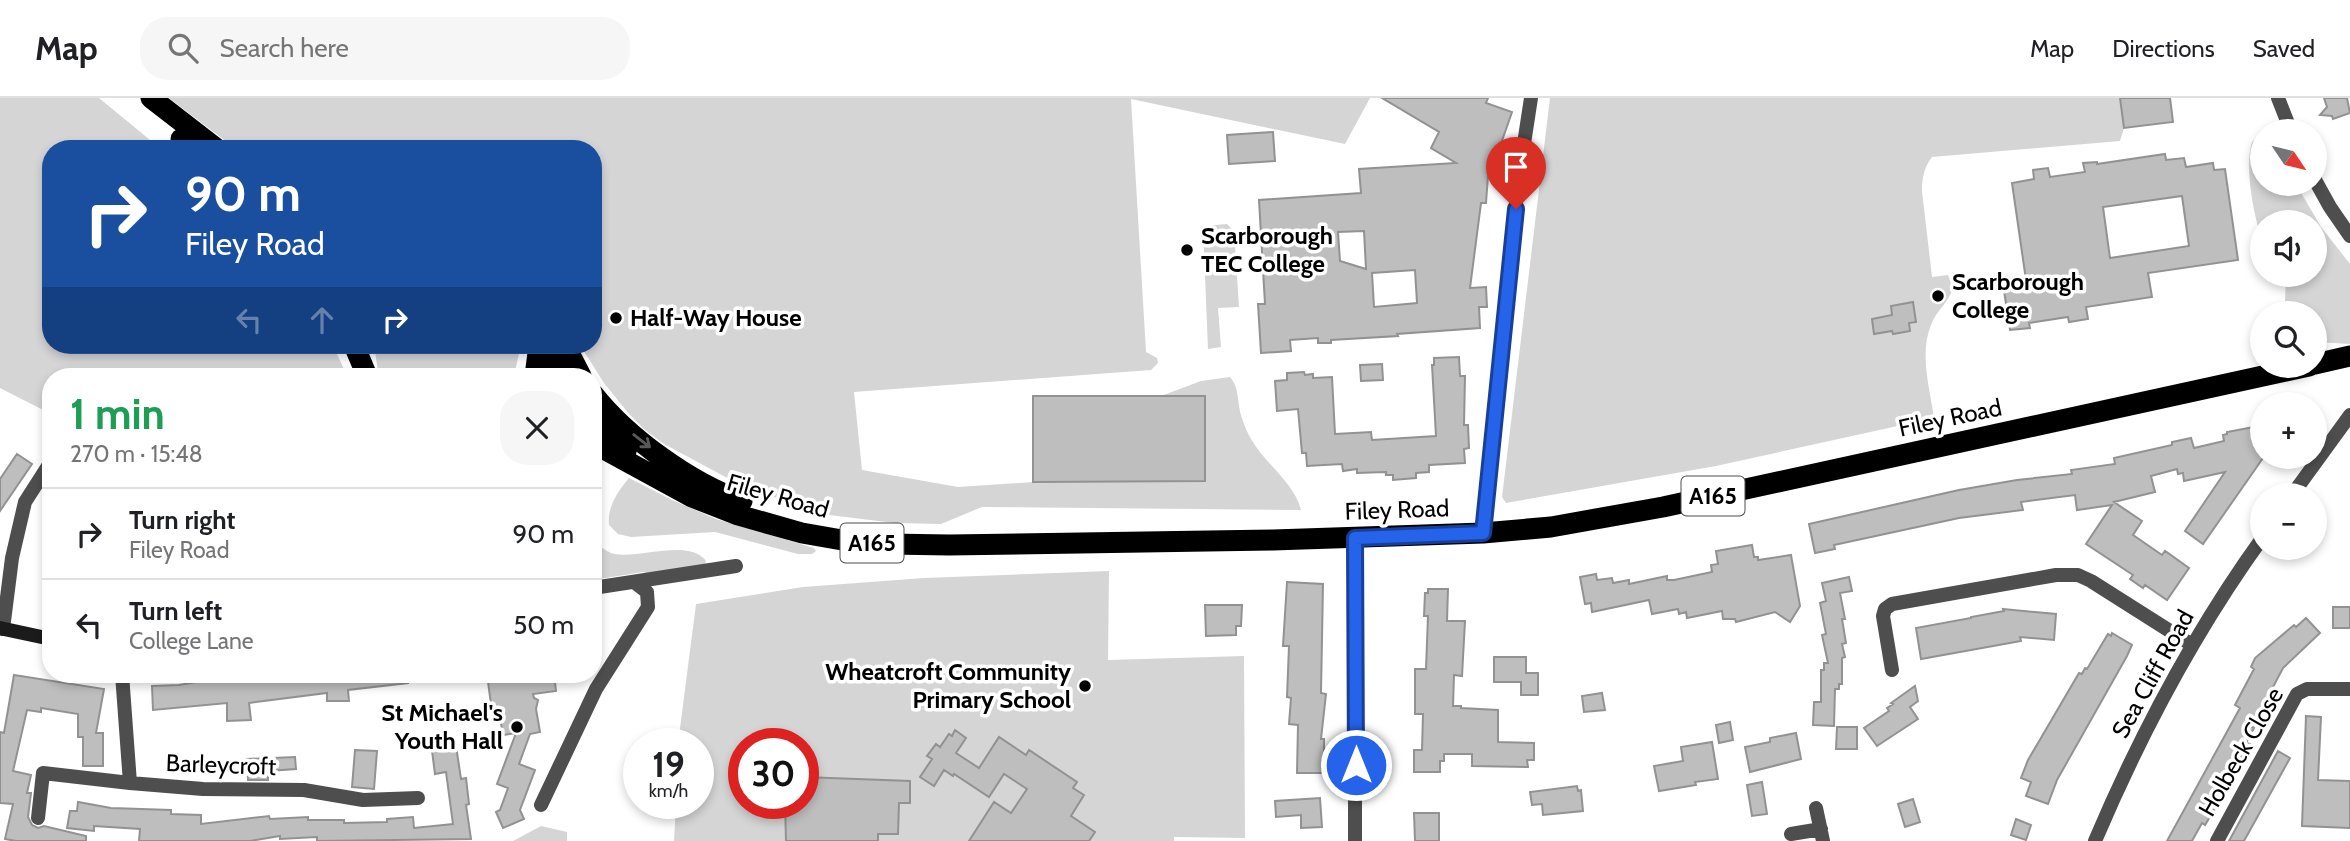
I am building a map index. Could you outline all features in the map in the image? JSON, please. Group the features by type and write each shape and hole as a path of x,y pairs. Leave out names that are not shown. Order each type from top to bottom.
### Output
{"highway":[{"path":"132,98 183,140"},
{"path":"151,98 205,140"},
{"path":"2327,361 2350,356"},
{"name":"Filey Road","path":"602,448 692,496 738,515 802,533 842,540 949,545 1273,541 1483,533 1551,527 1663,507 2254,378"},
{"path":"602,406 611,417 676,468 702,483 727,496 829,528 892,532 1044,531 1107,541"},
{"name":"Filey Road","path":"602,428 650,475"}],"street":[{"path":"1483,533 1516,209 1531,98"},
{"path":"2278,98 2286,119"},
{"path":"2324,196 2350,236"},
{"path":"2301,483 2350,415"},
{"path":"42,475 25,502 12,558 1,629 42,637"},
{"path":"1355,538 1355,841"},
{"name":"Sea Cliff Road","path":"2095,841 2121,781 2192,645 2250,557"},
{"path":"602,586 736,566"},
{"path":"1892,670 1883,616 1892,604 2042,578 2078,575 2192,645"},
{"path":"602,680 648,607 647,592 634,583"},
{"name":"Barleycroft","path":"123,683 130,783 203,789 304,790 363,800 418,798"},
{"path":"541,805 600,683"},
{"name":"Holbeck Close","path":"2217,841 2297,694 2307,689 2350,689"},
{"path":"38,818 43,773 130,783"},
{"path":"1791,834 1822,835 1816,808"}],"shaded area":[{"path":"0,98 99,98 150,140 42,140 42,354 337,354 343,368 42,368 42,409 0,388"},
{"path":"169,98 1370,98 1345,144 1131,99 1146,352 1157,358 1158,363 1151,370 854,392 862,470 958,487 1033,482 1204,481 1161,396 1201,381 1230,377 1250,436 1286,482 1301,510 982,507 941,524 895,523 829,515 746,488 664,444 629,414 602,380 602,368 595,368 586,354 602,354 602,140 224,140"},
{"name":"Scarborough College","path":"1550,98 2120,98 2124,128 2120,141 1932,157 1929,161 1924,173 1922,191 1932,277 1948,275 1953,288 1933,320 1926,348 1926,372 1934,418 1716,466 1506,503 1502,497"},
{"path":"2252,196 2303,196 2311,210 2254,210"},
{"path":"1227,224 1234,231 1239,307 1218,308 1221,347 1208,349 1203,226"},
{"path":"2327,235 2350,264 2350,344 2327,343 2327,301 2285,301 2286,287 2327,287"},
{"path":"375,354 519,354 516,368 378,368"},
{"path":"629,478 716,519 814,548 816,551 812,554 798,554 715,532 631,537 618,534 609,525 610,512 617,494"},
{"path":"602,547 621,555 687,551 698,554 706,561 705,564 651,574 643,572 602,579"},
{"path":"1109,571 1108,660 1244,656 1245,838 1174,837 1174,841 674,841 675,819 714,819 714,728 680,728 696,604 803,587 924,578"},
{"path":"541,826 567,832 567,841 513,841"}],"building":[{"path":"1382,98 1488,98 1486,103 1512,112 1497,155 1494,153 1488,176 1486,203 1481,203 1470,288 1486,287 1487,307 1479,307 1480,328 1331,340 1331,343 1318,343 1318,338 1290,340 1291,351 1261,353 1258,304 1265,304 1259,200 1361,193 1359,169 1456,163 1431,148 1439,132","holes":["1364,231 1366,269 1340,261 1338,232","1415,270 1417,303 1374,307 1372,273"]},
{"path":"2120,98 2170,98 2173,122 2124,128"},
{"path":"2324,98 2347,98 2350,113 2333,119 2332,116 2320,115 2327,107"},
{"path":"1273,132 1275,161 1229,164 1227,135"},
{"path":"2165,154 2166,160 2184,158 2186,167 2213,163 2214,170 2225,169 2238,260 2148,273 2152,297 2086,307 2088,319 2069,322 2068,317 2029,323 2030,328 2010,330 2003,284 2026,280 2012,183 2034,179 2033,170 2048,168 2050,177 2085,172 2083,163 2097,164","holes":["2182,196 2189,246 2110,258 2103,207"]},
{"path":"1913,302 1916,322 1909,323 1910,331 1874,334 1872,319 1892,315 1891,306"},
{"path":"1459,357 1460,376 1465,376 1464,425 1468,425 1469,448 1464,449 1465,463 1429,465 1429,472 1416,473 1416,478 1393,480 1393,475 1386,475 1386,472 1357,473 1357,469 1343,471 1342,464 1307,466 1306,453 1302,453 1298,409 1277,411 1275,381 1287,380 1287,373 1304,372 1305,375 1313,374 1313,378 1332,377 1335,434 1371,432 1372,440 1436,436 1432,365 1434,358"},
{"path":"1382,364 1383,380 1361,381 1360,365"},
{"path":"1033,396 1205,396 1205,481 1033,482"},
{"path":"2250,428 2250,469 2255,469 2203,544 2185,531 2225,472 2184,481 2183,473 2178,474 2177,469 2151,476 2155,492 2114,502 2142,521 2133,535 2162,555 2165,551 2189,568 2167,600 2145,585 2143,588 2130,579 2133,575 2086,544 2112,505 2077,510 2075,495 2021,502 2023,510 1959,518 1834,545 1835,549 1815,553 1809,524 1959,490 2072,474 2071,470 2115,464 2114,458 2191,438 2194,448 2224,441 2223,435"},
{"path":"17,454 32,464 0,511 0,479"},
{"path":"1752,545 1754,557 1758,557 1758,560 1791,555 1800,606 1790,622 1775,612 1736,622 1735,619 1723,619 1722,611 1687,618 1686,612 1679,614 1678,609 1652,614 1649,600 1592,612 1591,603 1585,604 1580,577 1596,574 1597,580 1612,578 1613,583 1629,580 1629,584 1667,576 1667,580 1674,580 1712,572 1711,565 1718,564 1716,551"},
{"path":"1849,577 1852,591 1840,593 1846,643 1842,644 1845,657 1842,658 1842,684 1839,684 1839,689 1835,689 1834,726 1813,725 1814,702 1821,702 1821,670 1824,670 1824,663 1828,663 1822,635 1826,634 1820,603 1826,601 1822,583"},
{"path":"1287,582 1323,584 1321,693 1326,694 1321,739 1324,739 1324,773 1297,773 1298,725 1289,724 1289,646 1283,646"},
{"path":"1428,589 1448,589 1447,621 1465,621 1462,676 1454,675 1453,706 1498,710 1498,742 1534,743 1534,760 1527,760 1528,767 1472,766 1472,754 1444,754 1444,761 1440,761 1440,772 1414,772 1414,750 1422,750 1423,714 1415,714 1415,669 1426,669 1428,616 1424,616 1425,593 1428,593"},
{"path":"1205,605 1242,605 1241,626 1236,626 1236,635 1206,636"},
{"path":"2333,607 2350,607 2350,628 2333,628"},
{"path":"2003,609 2056,614 2054,640 2020,637 2021,641 1921,659 1916,628 2004,611"},
{"path":"2306,618 2320,633 2283,668 2252,727 2254,728 2246,743 2250,744 2238,764 2235,762 2220,789 2214,803 2217,805 2205,825 2202,823 2192,841 2167,841 2240,708 2235,705 2254,669 2251,667 2255,658"},
{"path":"2112,633 2132,645 2127,656 2057,780 2048,804 2026,796 2031,782 2021,778 2028,760 2079,673 2082,674 2085,668 2087,669 2108,634 2111,636"},
{"path":"1494,657 1526,657 1526,673 1538,673 1538,695 1521,695 1521,682 1494,682"},
{"path":"14,675 42,679 42,683 65,683 104,689 96,733 103,733 103,766 83,766 83,737 78,737 78,714 41,708 41,712 27,710 13,771 31,775 27,793 31,793 28,817 32,825 86,836 86,841 5,839 13,804 0,803 0,732 4,733"},
{"path":"408,683 348,690 349,701 327,701 327,693 249,703 251,720 227,721 227,703 153,710 152,686"},
{"path":"488,683 555,683 556,691 533,694 538,700 536,709 540,732 530,734 519,764 535,770 520,810 524,819 503,828 496,812 500,810 508,788 497,784 516,733 503,735 499,711 492,712"},
{"path":"1915,686 1918,701 1910,707 1918,719 1877,746 1864,728 1889,711 1887,708 1893,704 1891,703"},
{"path":"1602,693 1605,710 1584,712 1582,696"},
{"path":"2306,716 2321,717 2318,780 2350,781 2350,828 2302,826"},
{"path":"1730,722 1733,740 1719,743 1716,725"},
{"path":"1837,727 1857,727 1857,749 1836,749"},
{"path":"955,730 966,738 956,753 979,768 999,737 1026,755 1029,750 1077,782 1073,788 1084,795 1071,816 1095,832 1089,841 969,841 994,802 1011,813 1027,789 1004,774 989,797 944,770 934,786 920,777 932,759 927,756 936,744 940,747"},
{"path":"1796,733 1801,759 1750,772 1745,747"},
{"path":"455,739 461,779 466,778 469,804 466,805 471,839 317,841 317,837 280,839 280,836 250,841 139,841 140,829 94,826 94,831 67,828 70,811 77,811 78,802 111,808 171,810 171,814 201,815 201,824 269,816 270,819 308,817 308,820 344,820 344,823 387,822 387,819 413,817 414,828 453,824 446,772 435,774 431,743"},
{"path":"1712,742 1718,779 1659,791 1654,766 1683,761 1681,747"},
{"path":"355,750 377,751 374,789 352,787"},
{"path":"2278,751 2290,758 2244,841 2229,841"},
{"path":"295,757 296,769 268,771 268,780 248,780 247,759"},
{"path":"819,778 910,781 910,803 899,803 898,834 878,834 878,841 786,841 785,819 819,819"},
{"path":"1762,782 1767,814 1752,816 1747,785"},
{"path":"1577,786 1578,791 1581,790 1583,811 1543,815 1542,804 1532,805 1530,792"},
{"path":"1320,798 1322,827 1301,828 1301,815 1276,817 1275,801"},
{"path":"1913,799 1920,822 1905,827 1898,804"},
{"path":"1414,813 1439,813 1439,841 1415,841"},
{"path":"2016,819 2031,825 2026,840 2011,835"}],"place":[{"name":"Scarborough TEC College","path":"1187,250"},
{"name":"Scarborough College","path":"1938,296"},
{"name":"Half-Way House","path":"616,318"},
{"name":"Wheatcroft Community Primary School","path":"1085,686"},
{"name":"St Michael's Youth Hall","path":"517,727"}],"route":[{"path":"1356,765 1355,538 1483,533 1516,209"}]}
